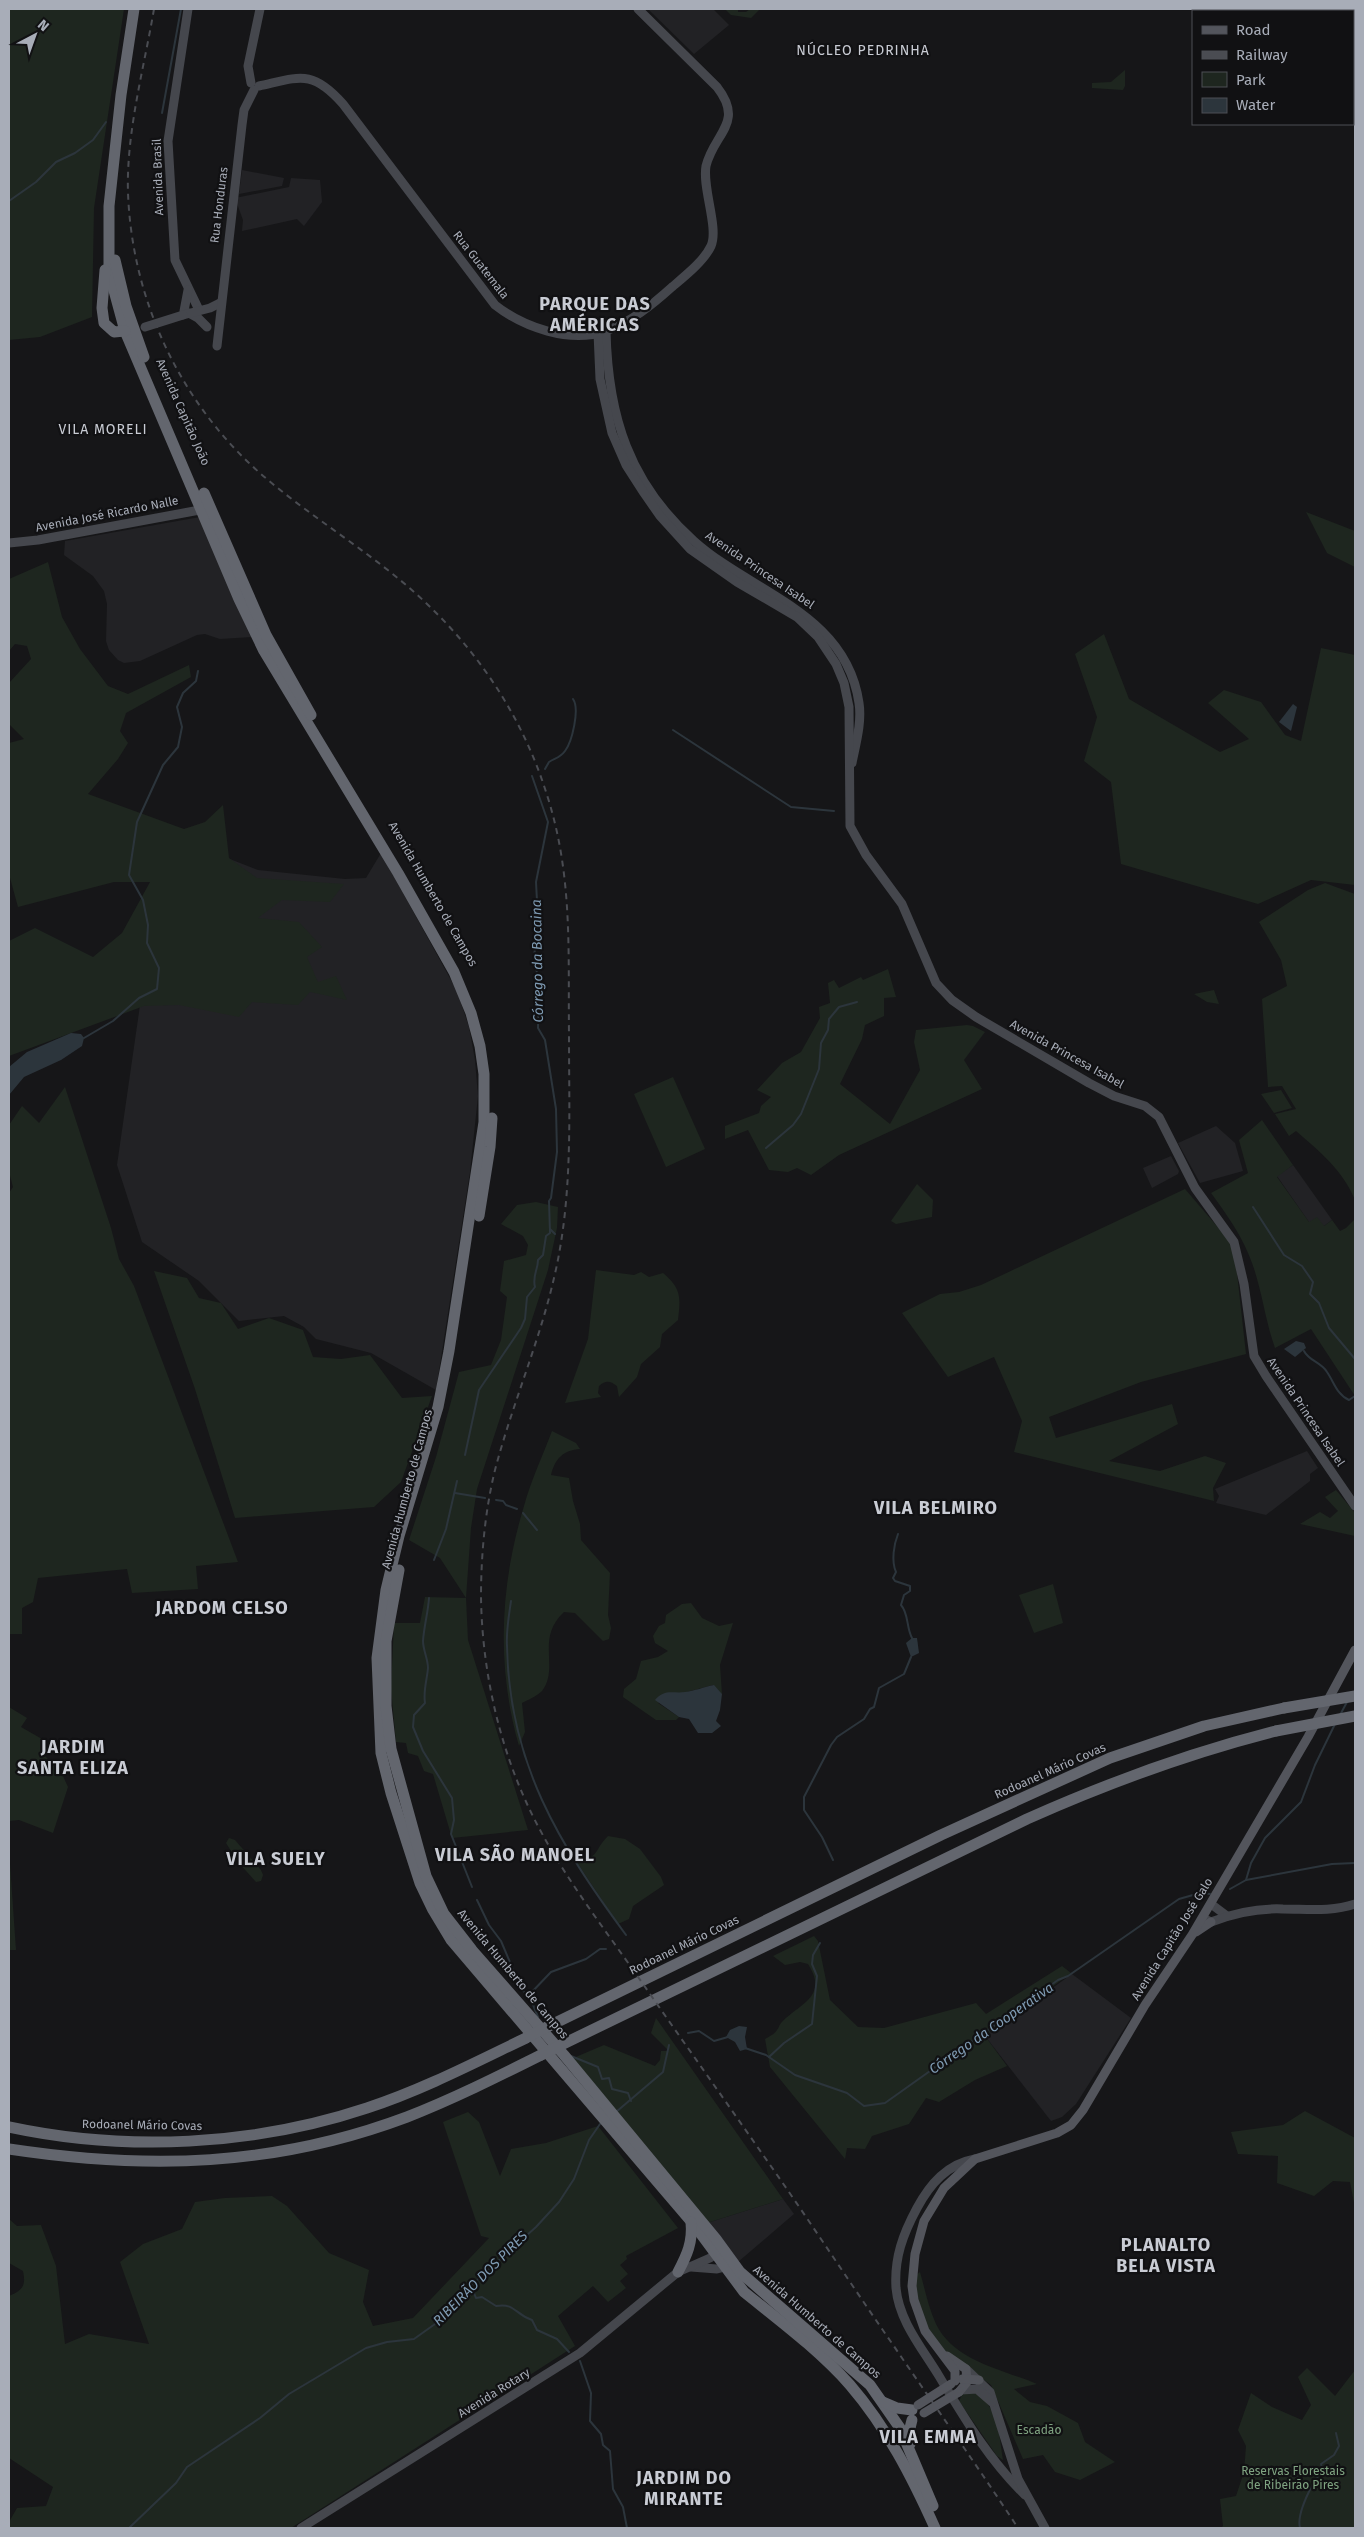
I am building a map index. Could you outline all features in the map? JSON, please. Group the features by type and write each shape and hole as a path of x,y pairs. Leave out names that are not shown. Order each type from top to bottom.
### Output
{"highway":[{"name":"Avenida Capitão João","path":"134,9 111,175 108,254 116,287 137,327 206,508 244,599"},
{"name":"Avenida Capitão João","path":"110,231 116,287"},
{"path":"108,254 103,300 103,318 106,327 114,332 137,327"},
{"path":"103,300 116,287"},
{"name":"Avenida Humberto de Campos","path":"244,599 264,651 362,806 454,972 471,1013 484,1074 486,1147 442,1416 404,1544 386,1641 386,1706 391,1749 417,1849 434,1896 453,1926 564,2055 719,2251 744,2292 818,2352 850,2385 874,2416 891,2440 935,2528"},
{"name":"Avenida Humberto de Campos","path":"452,1351 438,1407 399,1536 386,1590 378,1640 378,1701 381,1744 391,1793 420,1884 433,1910 452,1940 692,2222 719,2251"},
{"name":"Rodoanel Mário Covas","path":"9,2127 40,2134 90,2139 162,2141 256,2134 349,2114 400,2096 452,2074 941,1835 1110,1758 1204,1726 1284,1708 1355,1696"},
{"path":"9,2149 85,2160 158,2163 208,2160 300,2148 339,2139 408,2117 541,2056 561,2044 1027,1819 1094,1789 1201,1751 1276,1731 1355,1716"},
{"path":"678,2272 689,2252 692,2222"},
{"name":"Avenida Humberto de Campos","path":"729,2266 870,2385 883,2402 910,2451 943,2528"},
{"path":"850,2385 857,2379 870,2385"},
{"path":"883,2402 914,2412 909,2432 910,2451"},
{"path":"874,2416 896,2424 891,2440"}],"main road":[{"name":"Avenida Brasil","path":"188,9 168,141 172,243 175,260 188,290 189,311"},
{"name":"Rua Honduras","path":"217,346 220,303 244,110 255,86 248,66 260,9"},
{"name":"Rua Guatemala","path":"255,86 299,78 309,78 323,84 343,104 495,305 514,318 538,328 577,335 602,332 647,308 686,275 710,248 713,235 706,178 707,163 727,121 729,106 725,97 638,9"},
{"path":"188,290 189,311 207,328"},
{"path":"137,327 220,303"},
{"name":"Avenida Princesa Isabel","path":"602,332 607,378 617,422 630,456 648,487 679,527 695,542 727,566 809,617 830,640 840,656 855,688 859,703 859,723 849,782 850,826 866,855 902,904 939,988 976,1017 1041,1054 1054,1064 1114,1096 1145,1106 1159,1117 1195,1188 1234,1242 1244,1284 1254,1356 1355,1506"},
{"name":"Avenida José Ricardo Nalle","path":"9,543 38,540 206,508"},
{"name":"Avenida Capitão José Galo","path":"1025,2495 996,2465 968,2426 913,2335 900,2305 896,2289 896,2260 907,2226 920,2202 945,2171 965,2161 1057,2134 1071,2125 1083,2110 1145,2005 1192,1935 1207,1920 1211,1904 1308,1737 1355,1650"},
{"path":"1211,1904 1227,1916"},
{"path":"1207,1920 1281,1909 1321,1911 1355,1904"},
{"name":"Avenida Capitão José Galo","path":"935,2347 922,2325 914,2300 912,2286 914,2254 924,2220 933,2203 975,2159"},
{"name":"Avenida Rotary","path":"301,2528 580,2353 678,2272 719,2251"},
{"name":"Avenida Rotary","path":"690,2267 701,2269 729,2266"},
{"path":"935,2347 967,2374"},
{"path":"935,2347 955,2371 953,2382"},
{"path":"896,2424 953,2382 967,2374"},
{"path":"960,2391 967,2374"},
{"name":"Avenida Capitão José Galo","path":"967,2374 979,2380 990,2392 1010,2460 1025,2495 1045,2528"},
{"path":"914,2412 924,2413 960,2391 977,2389 986,2395 994,2406"}],"shaded area":[{"path":"648,9 713,9 729,25 694,54"},
{"path":"242,170 284,178 282,186 239,194"},
{"path":"291,178 320,180 322,202 304,226 297,219 242,231 243,220 235,198 289,187"},
{"path":"200,517 252,637 220,639 205,634 197,635 140,661 124,663 118,660 109,650 106,641 107,604 104,591 93,576 64,555 65,541"},
{"path":"212,852 258,870 345,879 366,878 381,853 457,991 469,1027 475,1060 478,1096 470,1172 436,1390 371,1353 316,1339 304,1327 284,1316 239,1321 199,1281 142,1242 117,1165 155,901"},
{"path":"1216,1126 1235,1143 1243,1171 1200,1183 1178,1143"},
{"path":"1171,1156 1179,1171 1178,1174 1152,1188 1143,1168"},
{"path":"1293,1165 1332,1220 1324,1226 1309,1222 1277,1176"},
{"path":"1307,1451 1318,1468 1310,1474 1310,1481 1266,1515 1216,1503 1219,1496 1215,1489"},
{"path":"1072,1974 1131,2018 1076,2104 1062,2117 1051,2121 985,2036"},
{"path":"783,2199 794,2214 738,2262 707,2223"}],"green space":[{"path":"9,9 124,9 94,208 92,317 40,337 9,340"},
{"path":"725,9 738,9 738,12 746,12 750,9 760,9 751,18 731,15"},
{"path":"1125,70 1125,86 1123,90 1092,88 1092,83 1111,82"},
{"path":"1306,512 1355,531 1355,567 1327,553"},
{"path":"48,562 62,617 80,649 108,686 128,694 189,665 191,677 126,713 120,731 128,743 118,759 88,794 184,829 205,822 223,805 229,858 257,878 344,884 330,902 282,900 258,918 299,922 322,947 307,957 318,982 336,976 347,1000 310,992 298,1005 252,1002 239,1017 179,1005 144,1006 9,1056 9,941 35,928 93,957 122,933 150,882 114,882 18,907 9,874 9,743 24,739 9,724 9,683 31,659 27,646 15,644 9,651 9,579"},
{"path":"1104,634 1129,699 1220,752 1249,739 1208,703 1224,690 1261,702 1285,735 1301,741 1321,648 1355,655 1355,885 1311,880 1258,904 1121,864 1111,782 1084,761 1097,717 1075,654"},
{"path":"1325,883 1355,894 1355,1200 1344,1179 1322,1154 1296,1131 1289,1136 1275,1114 1296,1109 1282,1086 1268,1087 1262,999 1287,986 1281,960 1259,922 1308,890"},
{"path":"888,969 896,997 884,998 884,1016 865,1025 862,1039 840,1084 890,1124 920,1070 914,1042 916,1030 967,1025 985,1032 964,1060 982,1089 839,1155 811,1175 797,1168 788,1172 769,1170 748,1130 725,1139 725,1126 759,1113 761,1106 771,1097 757,1090 782,1063 801,1052 820,1018 819,1007 830,1003 828,983 834,980 839,988 861,977 863,980"},
{"path":"1214,990 1219,1004 1207,1002 1194,994"},
{"path":"673,1077 705,1149 666,1167 634,1094"},
{"path":"65,1087 111,1228 119,1259 134,1286 238,1562 196,1566 198,1589 132,1593 127,1569 38,1578 33,1602 22,1608 22,1634 9,1634 9,1193 13,1187 9,1172 9,1125 22,1106 39,1123"},
{"path":"1281,1090 1292,1108 1274,1113 1261,1094"},
{"path":"1262,1120 1293,1165 1277,1177 1309,1222 1317,1217 1324,1226 1332,1220 1340,1231 1355,1219 1355,1396 1311,1329 1275,1348 1248,1253 1234,1226 1211,1193 1248,1173 1239,1140"},
{"path":"917,1184 933,1200 932,1217 896,1224 891,1221"},
{"path":"1185,1189 1234,1246 1246,1354 1141,1382 1049,1417 1056,1438 1172,1404 1178,1424 1109,1461 1160,1471 1205,1456 1226,1463 1213,1488 1214,1501 1014,1452 1022,1421 994,1357 948,1377 902,1313 940,1294 959,1292 981,1285"},
{"path":"536,1202 558,1207 557,1228 548,1270 477,1489 471,1528 466,1598 440,1558 409,1540 436,1457 459,1372 491,1365 501,1340 507,1297 500,1291 504,1261 526,1255 528,1245 523,1236 501,1224 517,1205"},
{"path":"596,1270 634,1275 641,1272 649,1277 663,1273 673,1283 678,1294 678,1320 662,1334 660,1347 641,1364 637,1377 619,1397 617,1386 606,1382 599,1386 598,1393 601,1397 565,1403 588,1339"},
{"path":"154,1271 187,1278 199,1298 221,1303 238,1329 269,1318 303,1330 313,1357 341,1359 370,1355 402,1398 432,1396 401,1482 374,1507 235,1518 195,1389"},
{"path":"552,1431 576,1443 580,1449 564,1453 557,1460 551,1475 569,1478 580,1524 581,1540 610,1573 608,1615 611,1628 609,1639 603,1641 575,1613 564,1612 555,1622 549,1643 547,1682 540,1693 522,1703 525,1732 519,1746 507,1686 504,1656 506,1596 516,1536 524,1506"},
{"path":"1336,1490 1355,1513 1355,1536 1300,1524 1320,1512 1330,1518 1338,1511 1325,1497"},
{"path":"1053,1584 1063,1623 1034,1633 1019,1595"},
{"path":"425,1597 466,1598 468,1640 528,1830 452,1838 433,1774 424,1771 418,1756 408,1753 406,1743 396,1742 391,1689 394,1623 420,1623"},
{"path":"691,1603 702,1618 719,1626 733,1623 720,1665 722,1694 713,1685 683,1693 658,1703 679,1717 676,1720 656,1720 623,1697 624,1689 636,1679 641,1661 658,1657 668,1651 655,1643 653,1636 659,1626 665,1623 666,1615 682,1604"},
{"path":"9,1707 27,1718 21,1727 42,1739 45,1756 62,1774 68,1787 53,1833 19,1820 9,1821"},
{"path":"608,1836 625,1839 640,1849 661,1877 664,1885 633,1906 629,1919 618,1924 574,1858 582,1859 592,1856"},
{"path":"229,1838 235,1840 261,1870 263,1875 261,1881 256,1882 238,1862 226,1843"},
{"path":"9,1849 16,1950 9,1950"},
{"path":"814,1936 818,1941 830,2000 858,2027 884,2028 976,2003 986,2014 1062,1966 1071,1973 985,2036 1007,2066 975,2080 939,2102 926,2098 909,2124 872,2136 865,2149 847,2148 845,2159 770,2067 765,2039 775,2033 788,2016 810,1998 814,1992 815,1984 814,1975 808,1964 800,1962 785,1965 773,1956"},
{"path":"656,2018 783,2199 707,2223 571,2059 604,2045 655,2066 660,2060 661,2051 669,2051 651,2033"},
{"path":"1305,2111 1355,2138 1355,2208 1350,2182 1333,2181 1314,2196 1277,2183 1278,2156 1238,2154 1231,2132 1283,2125"},
{"path":"468,2112 479,2122 500,2176 511,2149 546,2143 598,2126 678,2228 626,2256 627,2259 620,2265 628,2274 620,2281 626,2288 608,2302 593,2286 558,2316 575,2346 291,2528 9,2528 9,2522 17,2508 46,2506 53,2487 9,2458 9,2296 18,2292 24,2284 24,2280 23,2271 9,2263 9,2219 17,2226 41,2225 56,2266 65,2344 89,2334 149,2344 120,2262 143,2244 182,2229 195,2202 225,2198 272,2196 287,2206 329,2253 369,2270 363,2302 373,2326 413,2318 489,2238 481,2236 443,2122"},
{"name":"Escadão","path":"920,2272 936,2324 944,2337 954,2347 980,2362 1037,2384 1014,2389 1030,2402 1047,2406 1078,2423 1085,2442 1115,2462 1080,2480 1055,2472 1043,2455 1023,2459 991,2385 940,2348 927,2329 915,2288 916,2275"},
{"name":"Reservas Florestais de Ribeirão Pires","path":"1307,2368 1335,2396 1355,2370 1355,2528 1221,2528 1223,2526 1220,2499 1236,2496 1244,2472 1246,2446 1238,2430 1251,2393 1272,2407 1302,2420 1311,2405 1298,2377"},
{"path":"970,2391 986,2402 992,2410 998,2429 1003,2460 997,2456 959,2401 962,2395"}],"water":[{"path":"1293,704 1297,707 1291,731 1279,722"},
{"path":"71,1033 81,1034 84,1038 82,1046 61,1060 24,1077 9,1095 9,1067 27,1052"},
{"path":"1296,1341 1304,1343 1306,1348 1295,1357 1284,1349"},
{"path":"912,1638 917,1638 919,1653 911,1657 906,1643"},
{"path":"714,1685 722,1694 720,1710 716,1721 721,1726 712,1733 698,1733 689,1719 679,1717 655,1700 662,1694 669,1692 688,1691"},
{"path":"739,2026 747,2027 745,2037 747,2049 740,2051 735,2042 726,2037 730,2030"}],"waterway":[{"path":"162,113 181,9"},
{"path":"9,201 36,182 56,162 75,153 93,140 106,122"},
{"path":"84,1038 113,1021 139,998 157,989 159,968 147,943 148,925 143,900 129,875 137,822 163,765 178,747 182,727 177,707 183,693 196,681 198,671"},
{"name":"Córrego da Bocaina","path":"545,769 549,762 559,757 568,747 576,710 573,699"},
{"path":"673,730 791,807 834,811"},
{"name":"Córrego da Bocaina","path":"465,1455 479,1390 521,1328 525,1319 527,1297 535,1287 534,1280 538,1260 543,1255 546,1236 550,1233 549,1201 557,1152 556,1109 545,1040 538,1028 539,985 534,955 538,933 534,914 537,901 536,882 548,822 532,776"},
{"path":"766,1148 793,1125 801,1114 819,1069 821,1043 828,1030 829,1019 839,1007 857,1002"},
{"path":"1253,1207 1284,1255 1302,1266 1313,1282 1310,1294 1319,1303 1329,1328 1355,1359"},
{"name":"Córrego da Bocaina","path":"550,1229 555,1234"},
{"path":"1304,1351 1322,1366 1341,1395 1349,1400 1355,1396"},
{"name":"Córrego da Bocaina","path":"434,1560 446,1529 457,1481"},
{"path":"455,1493 485,1498"},
{"path":"496,1500 503,1501 506,1505 517,1509"},
{"path":"523,1513 537,1530"},
{"name":"RIBEIRÃO DOS PIRES","path":"898,1534 894,1553 896,1572 893,1578 895,1581 910,1586 910,1591 904,1595 901,1605 904,1609 912,1638"},
{"name":"Córrego da Bocaina","path":"429,1598 423,1641 428,1668 425,1703 414,1715 413,1727 423,1751 452,1798 454,1820 451,1834 472,1887"},
{"path":"511,1601 507,1640 510,1688 517,1728 528,1765 542,1800 559,1834 579,1868 626,1935"},
{"name":"RIBEIRÃO DOS PIRES","path":"833,1860 822,1837 804,1810 804,1797 837,1737 864,1719 870,1709 874,1707 879,1688 904,1674 911,1657"},
{"path":"1340,1715 1347,1702"},
{"path":"1246,1880 1251,1863 1265,1838 1301,1802 1315,1765 1335,1724"},
{"name":"Córrego da Cooperativa","path":"1230,1889 1246,1880 1332,1864 1355,1863"},
{"name":"Córrego da Cooperativa","path":"745,2048 766,2055 795,2075 847,2093 864,2106 885,2103 1058,1980 1068,1976 1179,1899 1200,1893 1210,1894"},
{"name":"Córrego da Bocaina","path":"477,1900 489,1925 501,1941 515,1979 523,1991 529,1995 538,2017"},
{"name":"RIBEIRÃO DOS PIRES","path":"769,2057 784,2043 812,2024 817,1976 812,1964 813,1955 820,1943"},
{"path":"529,1995 551,1972 586,1959 600,1949 606,1949"},
{"name":"RIBEIRÃO DOS PIRES","path":"688,2033 699,2031 714,2041 728,2037"},
{"name":"RIBEIRÃO DOS PIRES","path":"616,2112 663,2072 669,2045"},
{"name":"Córrego da Bocaina","path":"571,2056 598,2067 602,2079 609,2078 612,2089 628,2093 631,2101"},
{"name":"RIBEIRÃO DOS PIRES","path":"129,2528 176,2483 187,2467 260,2418 289,2394 366,2348 387,2342 414,2339 442,2319 467,2289 536,2227 559,2202 574,2179 589,2140 600,2124"},
{"path":"465,2293 474,2293 476,2298 482,2297 496,2306 508,2306 532,2320 537,2330 557,2339 569,2352"},
{"path":"580,2361 591,2393 590,2421 601,2434 603,2445 610,2451 613,2489 623,2507 627,2528"},
{"path":"1300,2528 1300,2514 1310,2489 1323,2470 1321,2464 1334,2455 1339,2446 1336,2433"}],"railway":[{"path":"154,9 136,101 130,147 128,193 132,234 140,274 152,313 168,351 187,387 211,421 238,452 287,496 408,586 446,623 465,645 499,691 526,741 547,795 555,825 565,884 568,944 569,1157 567,1188 560,1248 548,1302 495,1470 486,1517 482,1565 482,1624 488,1677 508,1756 528,1806 564,1871 783,2184 1018,2528"}],"district":[{"name":"NÚCLEO PEDRINHA","path":"863,50"},
{"name":"PARQUE DAS AMÉRICAS","path":"595,314"},
{"name":"VILA MORELI","path":"103,429"},
{"name":"VILA BELMIRO","path":"936,1508"},
{"name":"JARDOM CELSO","path":"222,1608"},
{"name":"JARDIM SANTA ELIZA","path":"73,1757"},
{"name":"VILA SÃO MANOEL","path":"515,1855"},
{"name":"VILA SUELY","path":"276,1859"},
{"name":"PLANALTO BELA VISTA","path":"1166,2255"},
{"name":"VILA EMMA","path":"928,2437"},
{"name":"JARDIM DO MIRANTE","path":"684,2488"}]}
